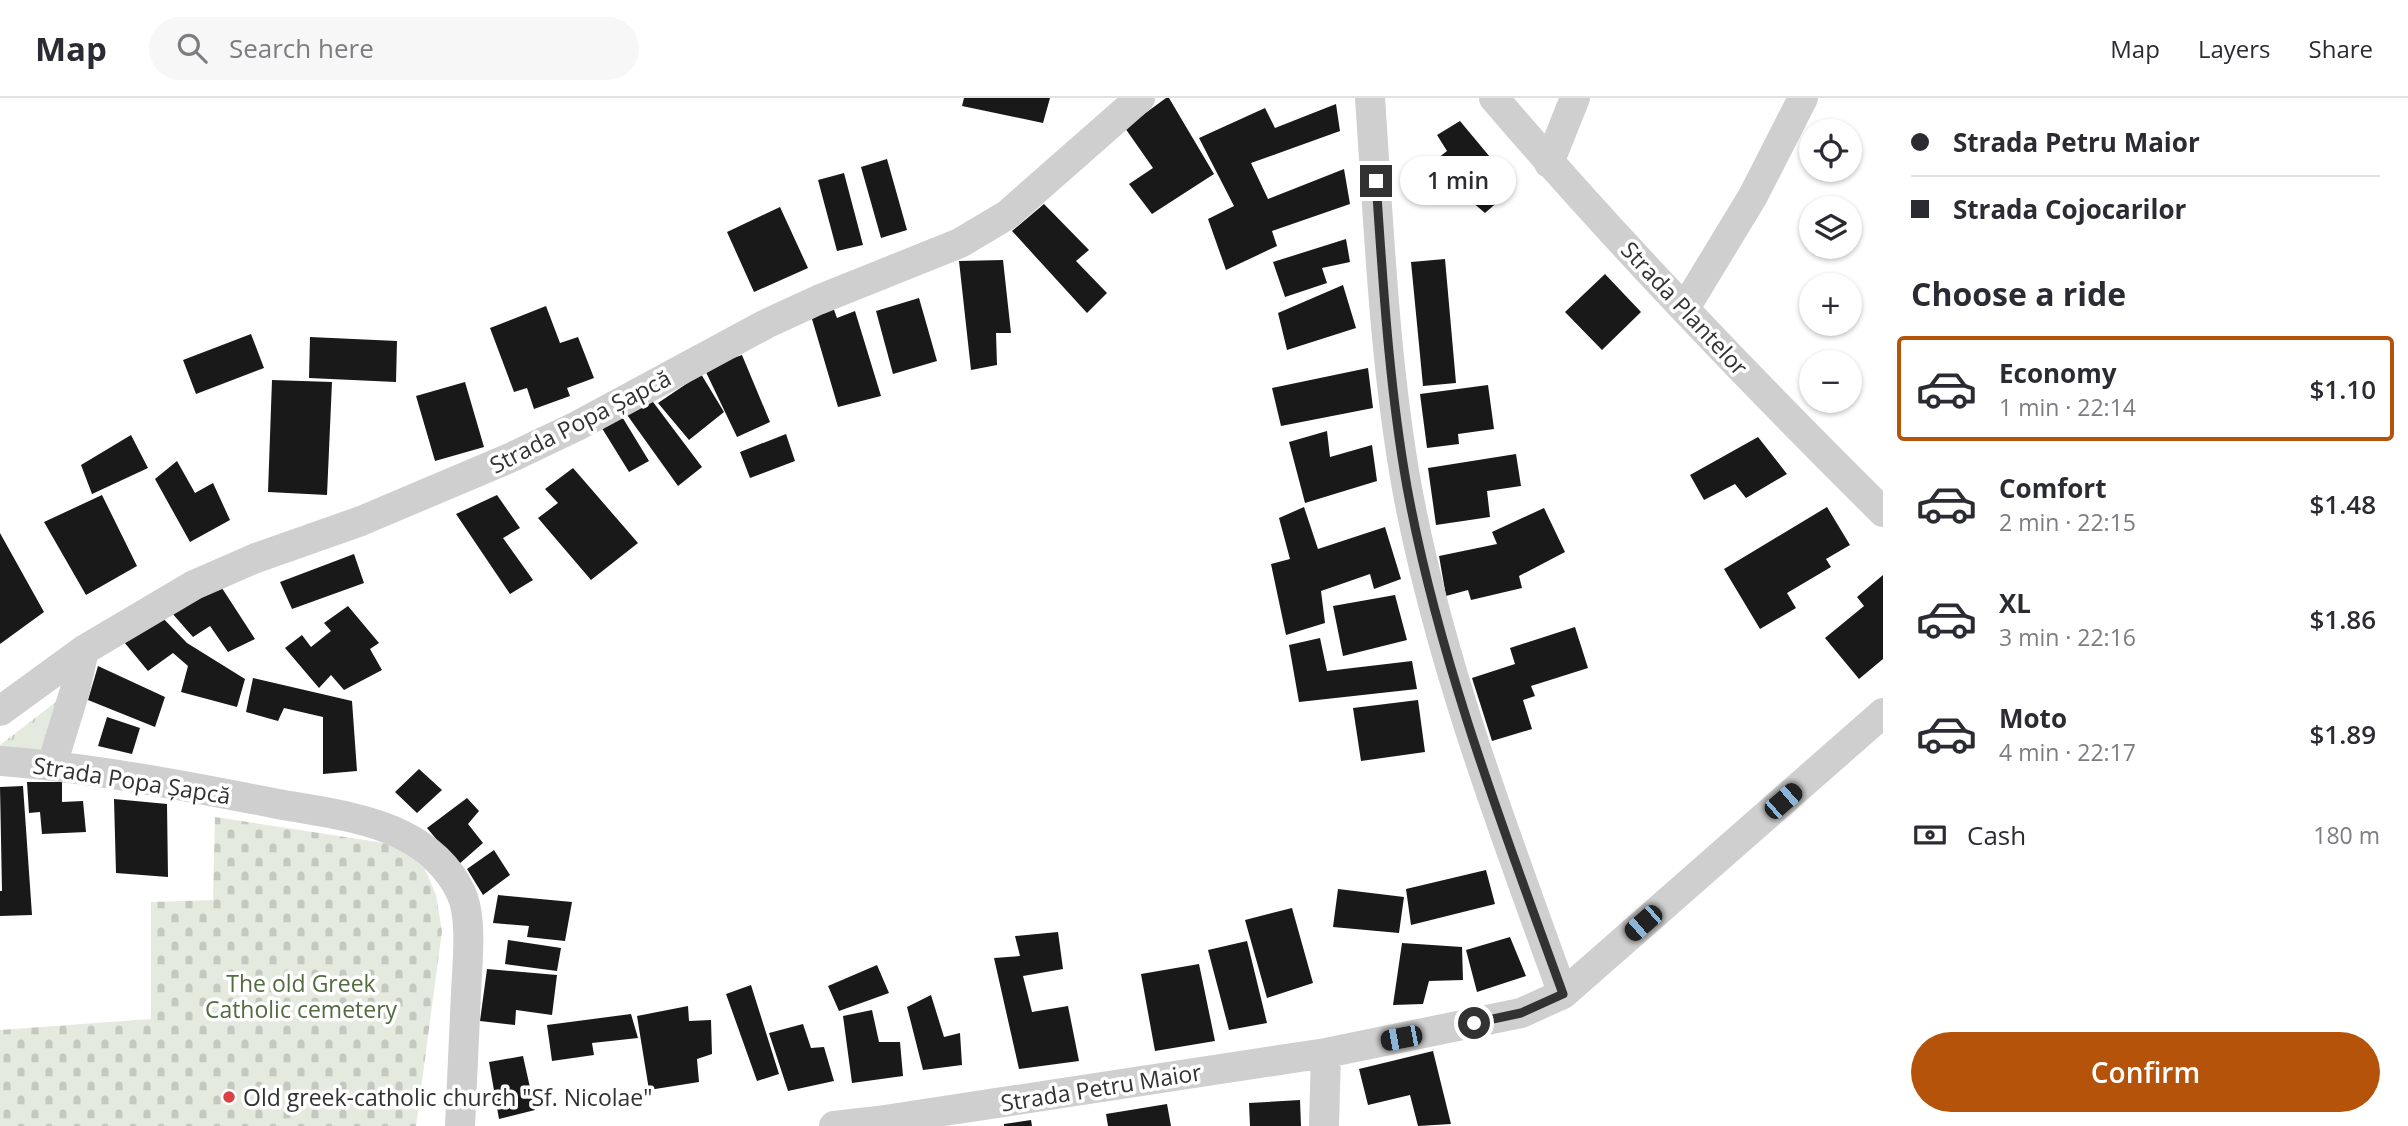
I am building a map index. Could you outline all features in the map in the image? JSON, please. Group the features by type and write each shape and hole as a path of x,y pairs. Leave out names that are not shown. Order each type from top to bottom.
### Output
{"street":[{"name":"Strada Popa Șapcă","path":"0,711 84,650 194,585 256,558 361,522 512,457 577,426 766,324 818,300 960,243 1007,215 1140,98"},
{"path":"1370,98 1396,419 1412,512 1447,653 1563,994"},
{"name":"Strada Plantelor","path":"1494,98 1549,163 1791,421 1883,512"},
{"path":"1549,163 1575,98"},
{"path":"1685,308 1753,196 1803,98"},
{"path":"52,765 75,691 84,650"},
{"name":"Strada Petru Maior","path":"834,1126 1326,1053 1521,1013 1563,994 1883,713"},
{"name":"Strada Popa Șapcă","path":"0,761 52,765 241,796 365,822 401,834 432,856 447,869 463,895 468,932 460,1126"},
{"path":"1324,1126 1326,1053"}],"green space":[{"path":"65,695 45,756 0,752 0,745"},
{"name":"The old Greek Catholic cemetery","path":"215,817 397,845 425,869 436,895 442,931 416,1126 0,1126 0,1030 151,1019 151,902 213,900"}],"building":[{"path":"964,98 1050,98 1043,123 962,106"},
{"path":"1169,98 1214,174 1152,214 1129,184 1153,168 1125,128"},
{"path":"1336,104 1340,131 1251,163 1268,199 1344,169 1350,204 1272,231 1277,246 1226,270 1208,219 1234,206 1199,138 1265,108 1275,128"},
{"path":"1460,121 1515,187 1485,213 1465,196 1455,205 1424,169 1447,151 1437,135"},
{"path":"887,159 907,230 881,238 861,167"},
{"path":"844,173 863,245 837,251 818,180"},
{"path":"1044,204 1089,250 1076,261 1107,293 1087,313 1012,231"},
{"path":"780,207 808,268 754,292 727,232"},
{"path":"1346,239 1350,262 1322,268 1327,283 1285,297 1273,262"},
{"path":"1445,259 1456,383 1423,386 1411,262"},
{"path":"1003,260 1011,333 996,333 997,365 971,370 959,261"},
{"path":"1605,274 1641,312 1602,350 1565,312"},
{"path":"1343,285 1356,328 1287,350 1278,313"},
{"path":"919,298 937,361 893,374 876,311"},
{"path":"546,306 560,343 578,337 594,378 567,388 570,396 534,409 527,388 514,392 490,328"},
{"path":"833,307 837,318 855,311 881,396 838,407 812,319"},
{"path":"251,334 264,368 196,394 183,360"},
{"path":"310,337 397,341 396,382 309,378"},
{"path":"742,355 770,422 737,437 704,368"},
{"path":"1368,368 1373,408 1281,426 1272,388"},
{"path":"701,374 724,412 689,440 658,403"},
{"path":"272,380 332,382 327,495 268,492"},
{"path":"465,382 484,447 435,461 416,396"},
{"path":"1488,385 1494,429 1458,434 1459,444 1427,448 1420,394"},
{"path":"650,398 702,467 678,486 625,412"},
{"path":"621,415 649,461 629,472 600,425"},
{"path":"1327,431 1330,457 1372,445 1377,481 1305,503 1289,442"},
{"path":"786,434 795,461 750,478 740,452"},
{"path":"131,435 148,468 92,494 81,465"},
{"path":"1758,437 1787,474 1746,498 1735,484 1704,500 1690,475"},
{"path":"1516,454 1521,486 1487,491 1490,517 1436,525 1428,468"},
{"path":"177,461 195,493 213,483 230,520 190,542 155,479"},
{"path":"573,468 638,543 591,580 538,518 558,503 545,489"},
{"path":"102,495 137,566 86,595 44,522"},
{"path":"497,495 520,528 503,538 533,580 510,594 456,514"},
{"path":"1304,507 1318,549 1385,527 1401,579 1374,589 1370,574 1321,591 1325,623 1286,635 1271,564 1290,559 1279,518"},
{"path":"1827,507 1850,545 1826,559 1831,567 1787,593 1796,608 1760,629 1724,569"},
{"path":"1544,508 1565,552 1519,576 1522,588 1471,600 1468,590 1446,596 1439,556 1497,544 1492,532"},
{"path":"0,533 44,612 0,644"},
{"path":"354,554 364,583 292,609 280,582"},
{"path":"1883,575 1883,659 1859,679 1825,638 1864,606 1857,597"},
{"path":"220,585 255,639 228,652 210,626 193,637 171,612"},
{"path":"1395,595 1407,640 1343,656 1333,606"},
{"path":"348,606 379,643 370,649 382,670 344,690 331,675 319,688 285,648 302,635 311,647 331,631 324,623"},
{"path":"158,613 187,643 245,679 237,707 181,692 188,666 173,653 148,671 119,636"},
{"path":"1575,627 1588,668 1531,686 1535,696 1523,700 1532,729 1492,741 1472,678 1515,664 1510,648"},
{"path":"1320,638 1327,671 1412,661 1417,689 1299,702 1289,645"},
{"path":"98,666 165,697 155,727 88,700"},
{"path":"253,678 352,701 357,771 323,774 323,717 284,708 278,721 246,712"},
{"path":"1418,700 1425,752 1361,761 1353,708"},
{"path":"107,717 140,728 132,754 98,746"},
{"path":"419,769 442,790 417,813 395,792"},
{"path":"27,782 62,782 62,802 83,801 86,832 42,834 40,812 29,813"},
{"path":"23,786 32,915 0,916 0,787"},
{"path":"467,798 479,811 468,824 483,843 458,865 427,828"},
{"path":"114,799 167,804 168,877 116,873"},
{"path":"494,850 510,875 483,895 467,869"},
{"path":"1486,870 1495,904 1411,925 1406,889"},
{"path":"1338,889 1404,897 1399,933 1333,927"},
{"path":"498,895 572,902 565,941 527,937 529,926 493,923"},
{"path":"1292,908 1313,983 1267,998 1245,920"},
{"path":"1058,932 1063,969 1023,976 1032,1012 1068,1006 1079,1061 1019,1069 994,958 1020,956 1015,936"},
{"path":"1510,937 1526,976 1477,992 1466,950"},
{"path":"508,940 561,948 557,971 505,964"},
{"path":"1247,941 1267,1023 1229,1030 1208,950"},
{"path":"1402,943 1462,947 1463,980 1429,981 1423,1004 1393,1005"},
{"path":"1199,964 1215,1041 1155,1051 1141,974"},
{"path":"877,965 889,993 839,1011 828,986"},
{"path":"487,969 557,975 552,1015 516,1010 515,1025 480,1021"},
{"path":"751,985 779,1074 757,1081 726,994"},
{"path":"931,995 944,1037 960,1033 962,1065 923,1070 907,1007"},
{"path":"688,1006 689,1021 711,1020 712,1054 697,1059 699,1082 649,1090 637,1016"},
{"path":"872,1010 879,1042 900,1042 903,1076 852,1083 843,1016"},
{"path":"631,1014 638,1038 592,1043 594,1055 552,1061 547,1025"},
{"path":"803,1024 811,1048 824,1047 834,1081 788,1091 769,1033"},
{"path":"1433,1051 1451,1124 1418,1126 1410,1095 1368,1105 1359,1069"},
{"path":"523,1056 535,1110 499,1119 489,1062"},
{"path":"1300,1100 1301,1126 1250,1126 1249,1103"},
{"path":"1167,1104 1171,1126 1108,1126 1106,1114"},
{"path":"1031,1120 1032,1126 1004,1126 1004,1124"}],"place":[{"name":"Old greek-catholic church \"Sf. Nicolae\"","path":"229,1097"}],"route":[{"path":"1376,181 1396,419 1425,572 1477,748 1563,994 1521,1013 1474,1023"}]}
